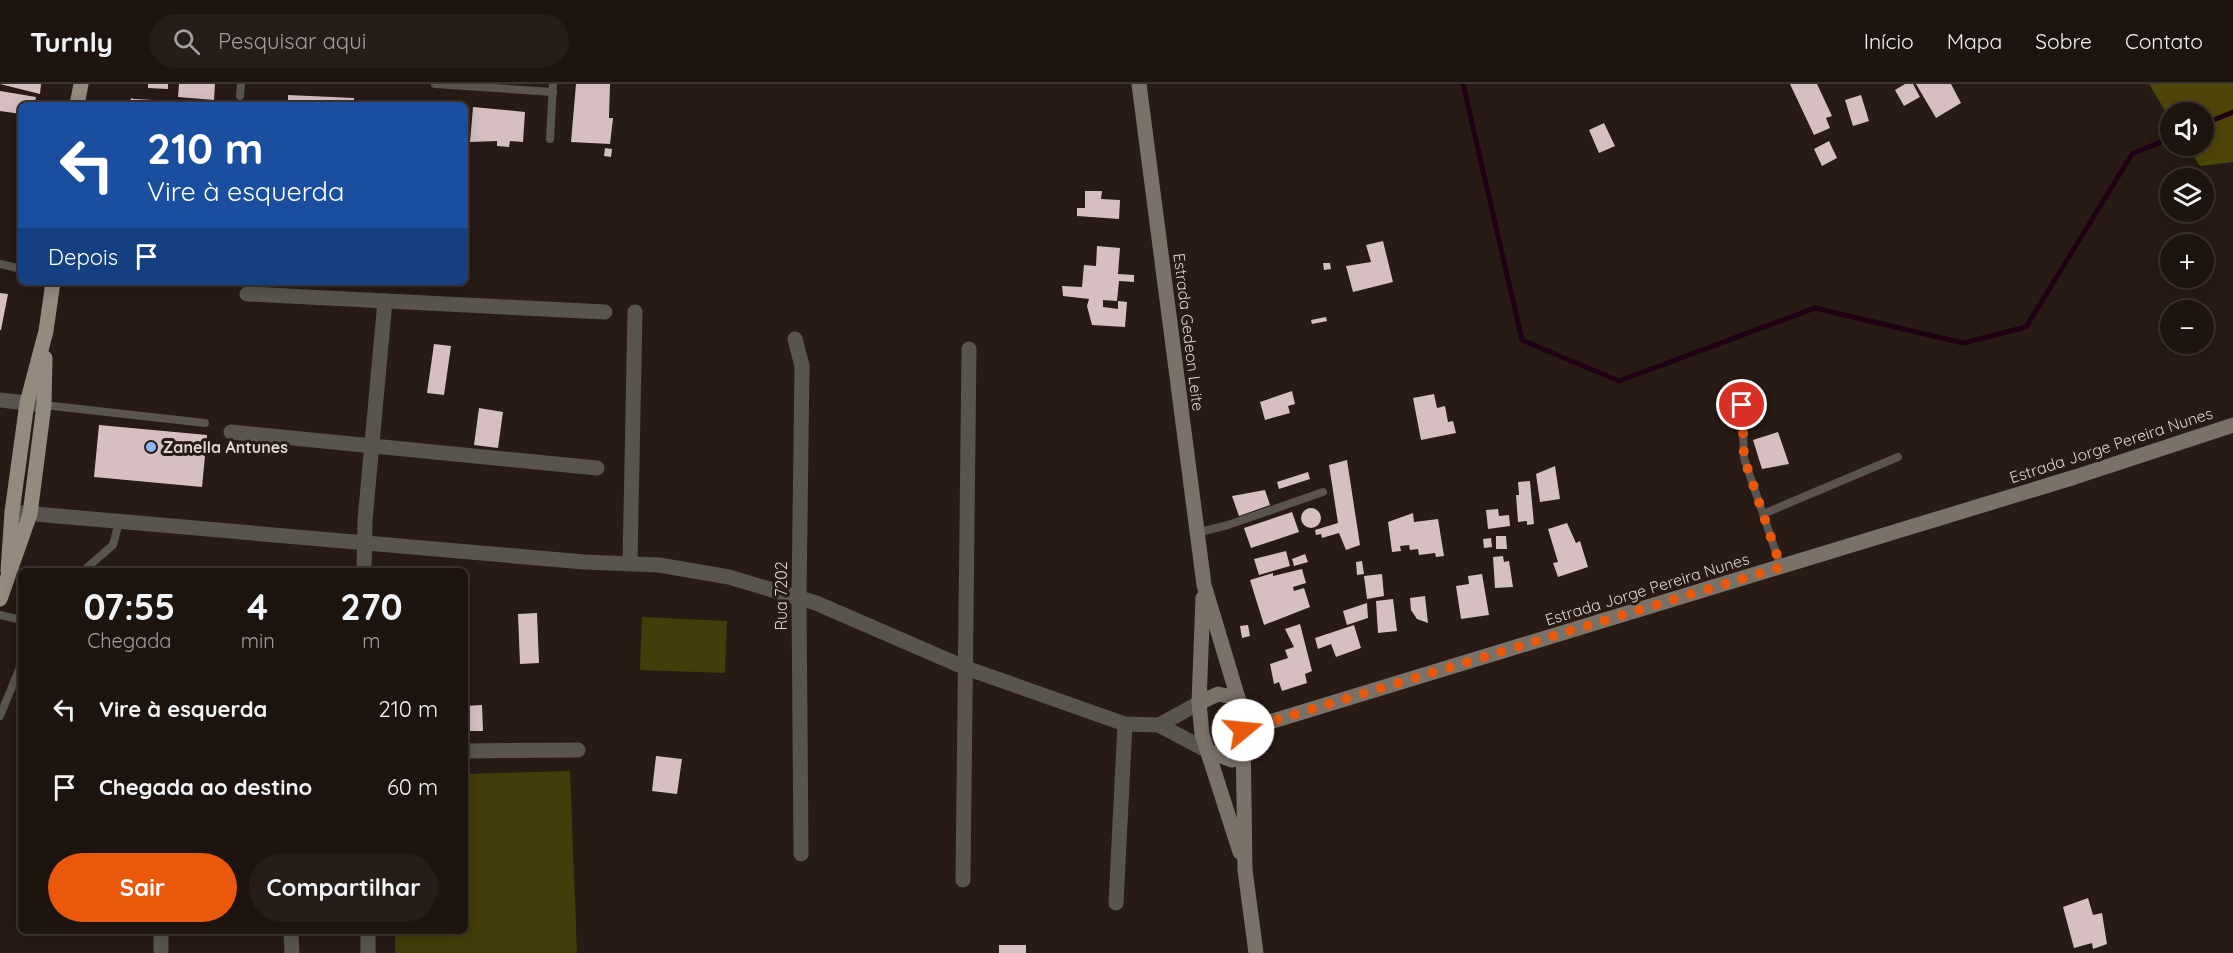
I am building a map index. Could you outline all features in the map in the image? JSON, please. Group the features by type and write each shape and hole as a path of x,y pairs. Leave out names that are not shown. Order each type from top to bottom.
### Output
{"main road":[{"name":"Estrada Gedeon Leite","path":"1139,84 1204,585 1238,698 1243,730 1245,870 1256,953"},
{"path":"77,102 80,85"},
{"path":"8,571 12,512 27,404 46,331 53,285"},
{"path":"0,598 30,514 44,405 46,331"},
{"name":"Estrada Jorge Pereira Nunes","path":"1243,730 2075,477 2233,425"},
{"name":"Estrada Gedeon Leite","path":"1204,585 1199,703 1203,734 1245,870"},
{"path":"1199,703 1218,694 1238,698"},
{"path":"1208,751 1232,760 1242,755"}],"street":[{"path":"247,294 604,312"},
{"path":"364,568 363,544 385,301"},
{"path":"630,563 635,312"},
{"name":"Rua 7202","path":"795,339 802,366 798,598 801,854"},
{"path":"963,879 969,349"},
{"path":"0,400 44,405"},
{"path":"231,432 597,468"},
{"path":"12,512 363,544 584,562 630,563 729,577 798,598 966,668 1125,724 1159,725 1208,751"},
{"path":"1159,725 1199,703"},
{"path":"1116,903 1125,724"},
{"path":"468,751 578,750"},
{"path":"161,934 161,953"},
{"path":"291,934 292,953"},
{"path":"368,934 368,953"}],"lane":[{"path":"240,96 241,84"},
{"path":"435,84 553,88 550,139"},
{"path":"0,264 18,267"},
{"path":"44,405 205,423"},
{"path":"1742,405 1744,458 1781,567"},
{"path":"1763,514 1898,457"},
{"path":"1196,533 1228,525 1323,492"},
{"path":"87,568 113,546 119,522"},
{"path":"0,615 18,619"},
{"path":"0,716 3,701 18,671"}],"shaded area":[{"path":"2149,84 2233,84 2233,162 2200,166 2194,156 2214,156 2214,102 2160,102"},
{"path":"642,617 727,621 725,673 640,670"},
{"path":"570,771 577,953 395,953 395,934 468,934 468,774"}],"building":[{"path":"0,84 41,84 40,94"},
{"path":"148,84 168,84 168,89 148,88"},
{"path":"179,84 215,84 214,100 178,97"},
{"path":"576,84 610,84 609,118 613,118 610,144 571,142"},
{"path":"1790,84 1817,84 1832,116 1826,118 1830,128 1814,135"},
{"path":"1905,84 1913,84 1920,97 1904,106 1895,90"},
{"path":"1916,84 1951,84 1961,103 1936,118"},
{"path":"0,91 36,97 35,102 18,102 18,114 0,111"},
{"path":"288,95 354,98 354,100 371,102 288,102"},
{"path":"1861,95 1869,121 1853,126 1845,100"},
{"path":"131,98 193,102 130,102"},
{"path":"473,107 525,112 523,142 510,141 509,147 497,146 497,141 470,142"},
{"path":"1604,123 1615,146 1599,153 1589,130"},
{"path":"1829,141 1837,158 1822,166 1814,149"},
{"path":"605,148 612,149 611,157 604,156"},
{"path":"1085,191 1102,191 1101,199 1120,200 1119,219 1077,216 1077,208 1085,208"},
{"path":"1383,241 1393,282 1353,292 1346,266 1371,262 1366,245"},
{"path":"1097,246 1120,248 1118,274 1134,275 1134,282 1119,281 1117,301 1103,300 1103,307 1118,309 1118,301 1127,302 1125,327 1092,325 1087,306 1089,299 1063,296 1062,286 1082,287 1084,265 1096,266"},
{"path":"1323,263 1330,263 1331,269 1324,270"},
{"path":"0,293 8,294 1,330 0,330"},
{"path":"1326,317 1327,321 1312,324 1311,320"},
{"path":"434,344 451,346 444,395 427,393"},
{"path":"1292,391 1295,404 1288,406 1290,413 1265,420 1260,402"},
{"path":"1434,394 1437,408 1445,406 1448,422 1453,421 1456,433 1421,440 1413,398"},
{"path":"479,408 503,412 498,448 474,445"},
{"name":"Zanella Antunes","path":"99,425 207,435 202,487 94,477"},
{"path":"1778,432 1789,464 1762,469 1753,440"},
{"path":"1347,460 1360,545 1346,550 1339,533 1322,538 1321,534 1316,535 1315,530 1338,523 1329,465"},
{"path":"1555,466 1560,499 1540,502 1536,474"},
{"path":"1308,472 1310,479 1279,489 1277,482"},
{"path":"1530,481 1534,524 1527,525 1527,521 1518,522 1516,495 1519,495 1518,482"},
{"path":"1265,490 1270,505 1239,516 1232,496"},
{"path":"1311,508 1318,511 1321,518 1318,525 1311,528 1304,525 1301,518 1304,511"},
{"path":"1498,509 1499,516 1509,515 1510,526 1488,529 1486,510"},
{"path":"1292,512 1299,532 1251,548 1244,528"},
{"path":"1413,513 1414,522 1438,519 1444,556 1436,557 1435,553 1419,555 1418,549 1410,550 1409,545 1400,546 1401,551 1392,552 1388,522"},
{"path":"1567,523 1576,543 1580,541 1588,567 1558,577 1553,563 1558,562 1548,529"},
{"path":"1496,536 1506,536 1507,549 1496,549"},
{"path":"1491,538 1492,547 1484,548 1483,539"},
{"path":"1286,551 1290,566 1259,575 1254,559"},
{"path":"1305,554 1308,562 1294,566 1292,559"},
{"path":"1503,556 1504,562 1509,561 1513,587 1495,588 1493,557"},
{"path":"1362,561 1364,574 1357,575 1356,562"},
{"path":"1302,569 1306,583 1293,587 1294,591 1304,588 1310,607 1264,625 1250,580 1273,573 1273,576"},
{"path":"1382,574 1384,596 1367,599 1364,576"},
{"path":"1482,574 1489,615 1461,619 1456,586 1469,584 1468,576"},
{"path":"1425,596 1428,623 1417,619 1411,610 1410,598"},
{"path":"1393,599 1397,631 1378,633 1376,601"},
{"path":"1367,603 1368,618 1347,625 1343,611"},
{"path":"537,613 539,663 520,664 518,614"},
{"path":"1300,624 1312,671 1305,674 1307,683 1282,691 1279,682 1274,684 1270,664 1288,658 1285,650 1294,647 1285,629"},
{"path":"1248,625 1250,636 1242,638 1240,626"},
{"path":"1354,625 1361,648 1336,657 1331,644 1318,649 1315,638"},
{"path":"482,705 483,731 468,731 468,706"},
{"path":"656,756 682,759 677,794 652,791"},
{"path":"2088,898 2093,915 2102,913 2107,944 2093,949 2092,943 2074,948 2063,907"},
{"path":"999,945 1026,945 1026,953 999,953"}],"waterway":[{"path":"1463,84 1522,340 1619,381 1815,308 1963,343 2026,327 2132,154 2160,142"},
{"path":"2214,120 2233,112"}],"place":[{"name":"Zanella Antunes","path":"151,447"}],"route":[{"path":"1243,730 1781,567 1744,458 1742,405"}]}
